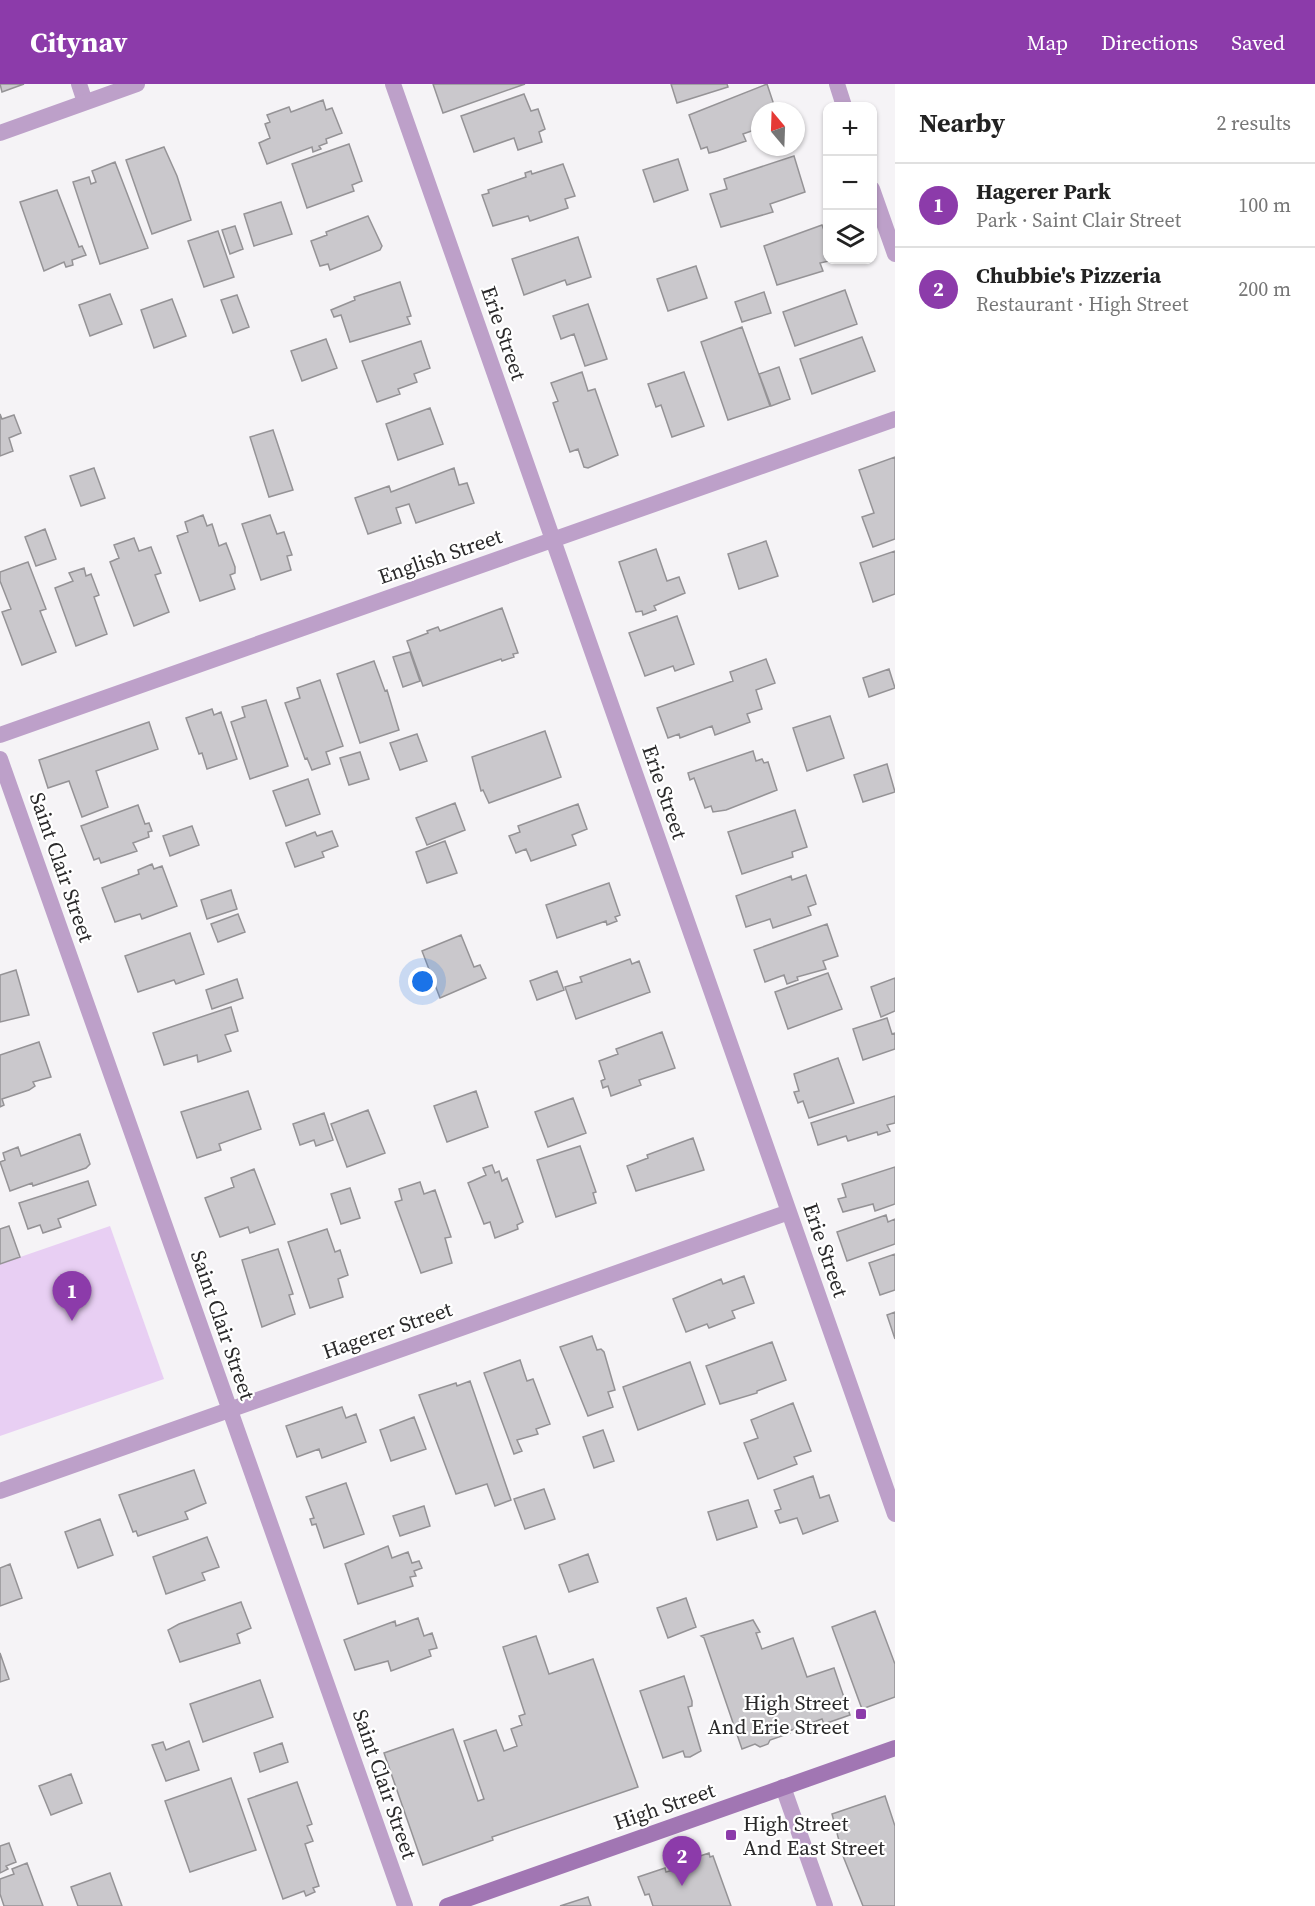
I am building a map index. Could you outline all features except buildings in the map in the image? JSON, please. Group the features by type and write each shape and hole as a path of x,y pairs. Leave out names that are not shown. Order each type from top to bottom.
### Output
{"main road":[{"name":"High Street","path":"447,1906 895,1748"}],"street":[{"path":"79,84 85,102"},
{"path":"0,133 136,84"},
{"name":"Erie Street","path":"393,84 895,1514"},
{"path":"837,84 843,102"},
{"path":"877,201 895,254"},
{"name":"English Street","path":"0,735 895,419"},
{"name":"Saint Clair Street","path":"0,759 405,1906"},
{"name":"Hagerer Street","path":"0,1491 789,1212"},
{"path":"783,1787 825,1906"}],"shaded area":[{"path":"110,1226 164,1379 0,1436 0,1264"}],"place":[{"name":"Hagerer Park","path":"72,1321"},
{"name":"High Street And Erie Street","path":"861,1714"},
{"name":"High Street And East Street","path":"731,1835"},
{"name":"Chubbie's Pizzeria","path":"682,1886"}]}
